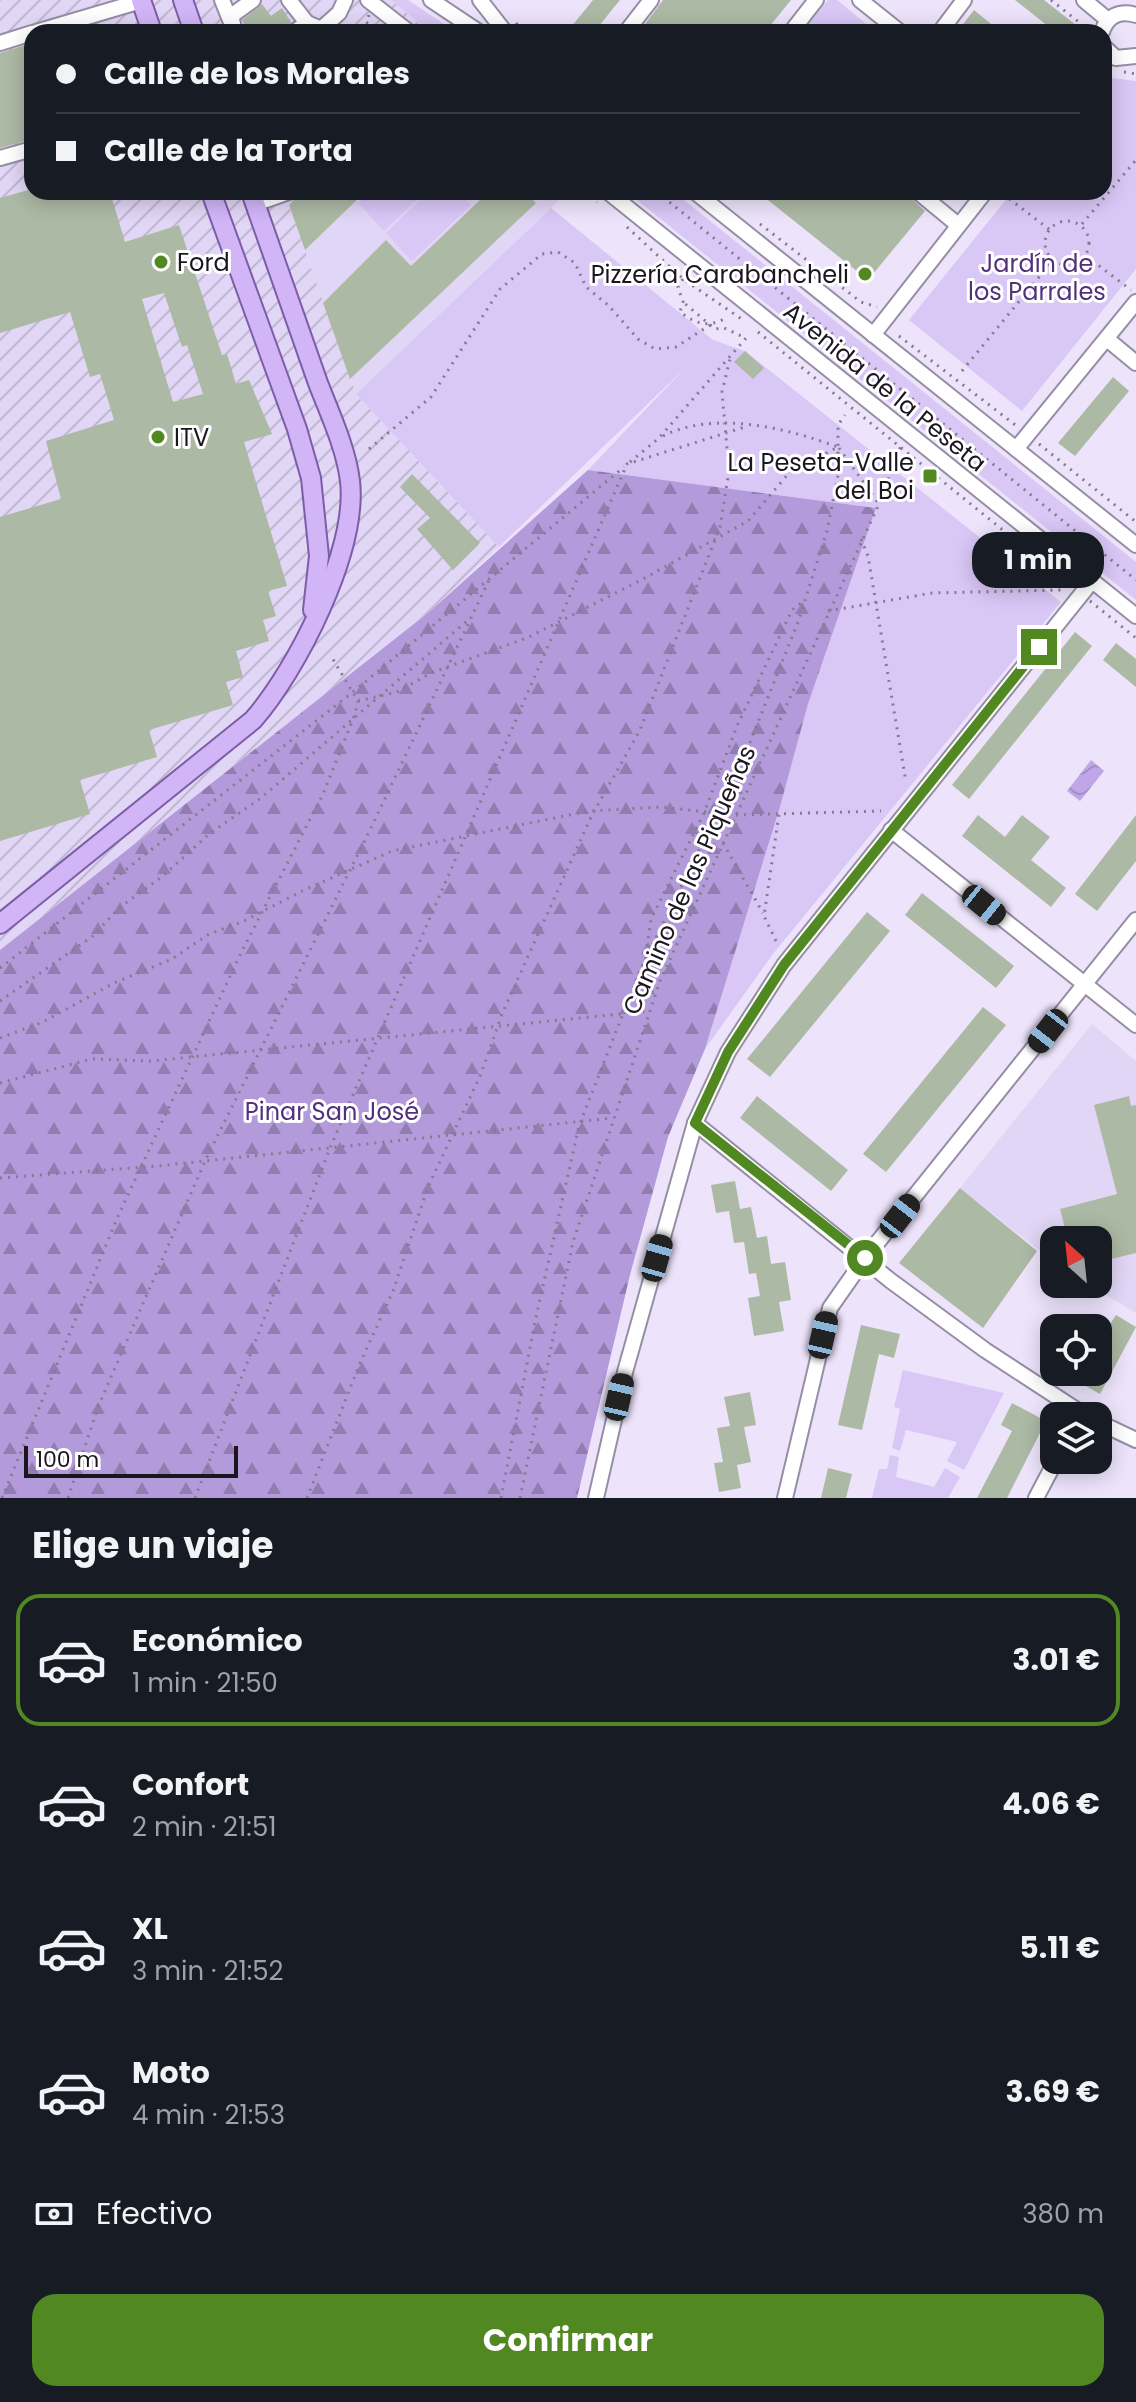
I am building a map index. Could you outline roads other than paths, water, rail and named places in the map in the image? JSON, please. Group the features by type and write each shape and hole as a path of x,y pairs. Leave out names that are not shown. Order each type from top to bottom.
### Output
{"main road":[{"path":"141,0 149,24"},
{"path":"183,0 191,24"},
{"path":"214,200 322,502 331,507 340,504 351,484"},
{"path":"0,924 253,720 277,694 333,575 350,516 351,484 347,462 254,200"},
{"path":"310,628 319,556 311,478"}],"street":[{"path":"63,24 141,0"},
{"path":"222,0 231,24"},
{"path":"232,24 234,13 253,0"},
{"path":"289,0 307,24"},
{"path":"320,24 339,13 345,0"},
{"path":"368,0 399,24"},
{"path":"431,0 467,24"},
{"path":"632,24 651,0"},
{"path":"797,24 816,0"},
{"path":"860,0 890,24"},
{"path":"946,24 964,0"},
{"path":"1084,0 1103,24"},
{"path":"484,1 500,24"},
{"path":"1107,24 1119,13 1136,15"},
{"path":"0,43 24,36"},
{"path":"1112,54 1116,58 1136,56"},
{"path":"0,158 24,151"},
{"name":"Avenida de la Peseta","path":"607,200 1136,616"},
{"name":"Avenida de la Peseta","path":"705,200 1136,545"},
{"path":"928,200 958,225"},
{"path":"873,335 978,200"},
{"path":"1016,449 1136,302"},
{"path":"1107,339 1136,363"},
{"path":"596,1498 625,1372 695,1123 728,1052 784,965 1092,581"},
{"path":"891,830 1136,1025"},
{"path":"785,1498 830,1308 865,1258 1136,920"},
{"path":"695,1123 985,1350 1063,1402"},
{"path":"1112,1429 1136,1440"},
{"path":"1036,1498 1049,1474"}],"water":[{"path":"1091,760 1104,771 1080,801 1067,791"}],"place":[{"name":"Ford","path":"161,262"},
{"name":"Pizzería Carabancheli","path":"865,274"},
{"name":"ITV","path":"158,437"},
{"name":"La Peseta-Valle del Boi","path":"930,476"}],"park label":[{"name":"Jardín de los Parrales","path":"1037,277"},
{"name":"Pinar San José","path":"332,1111"}]}
